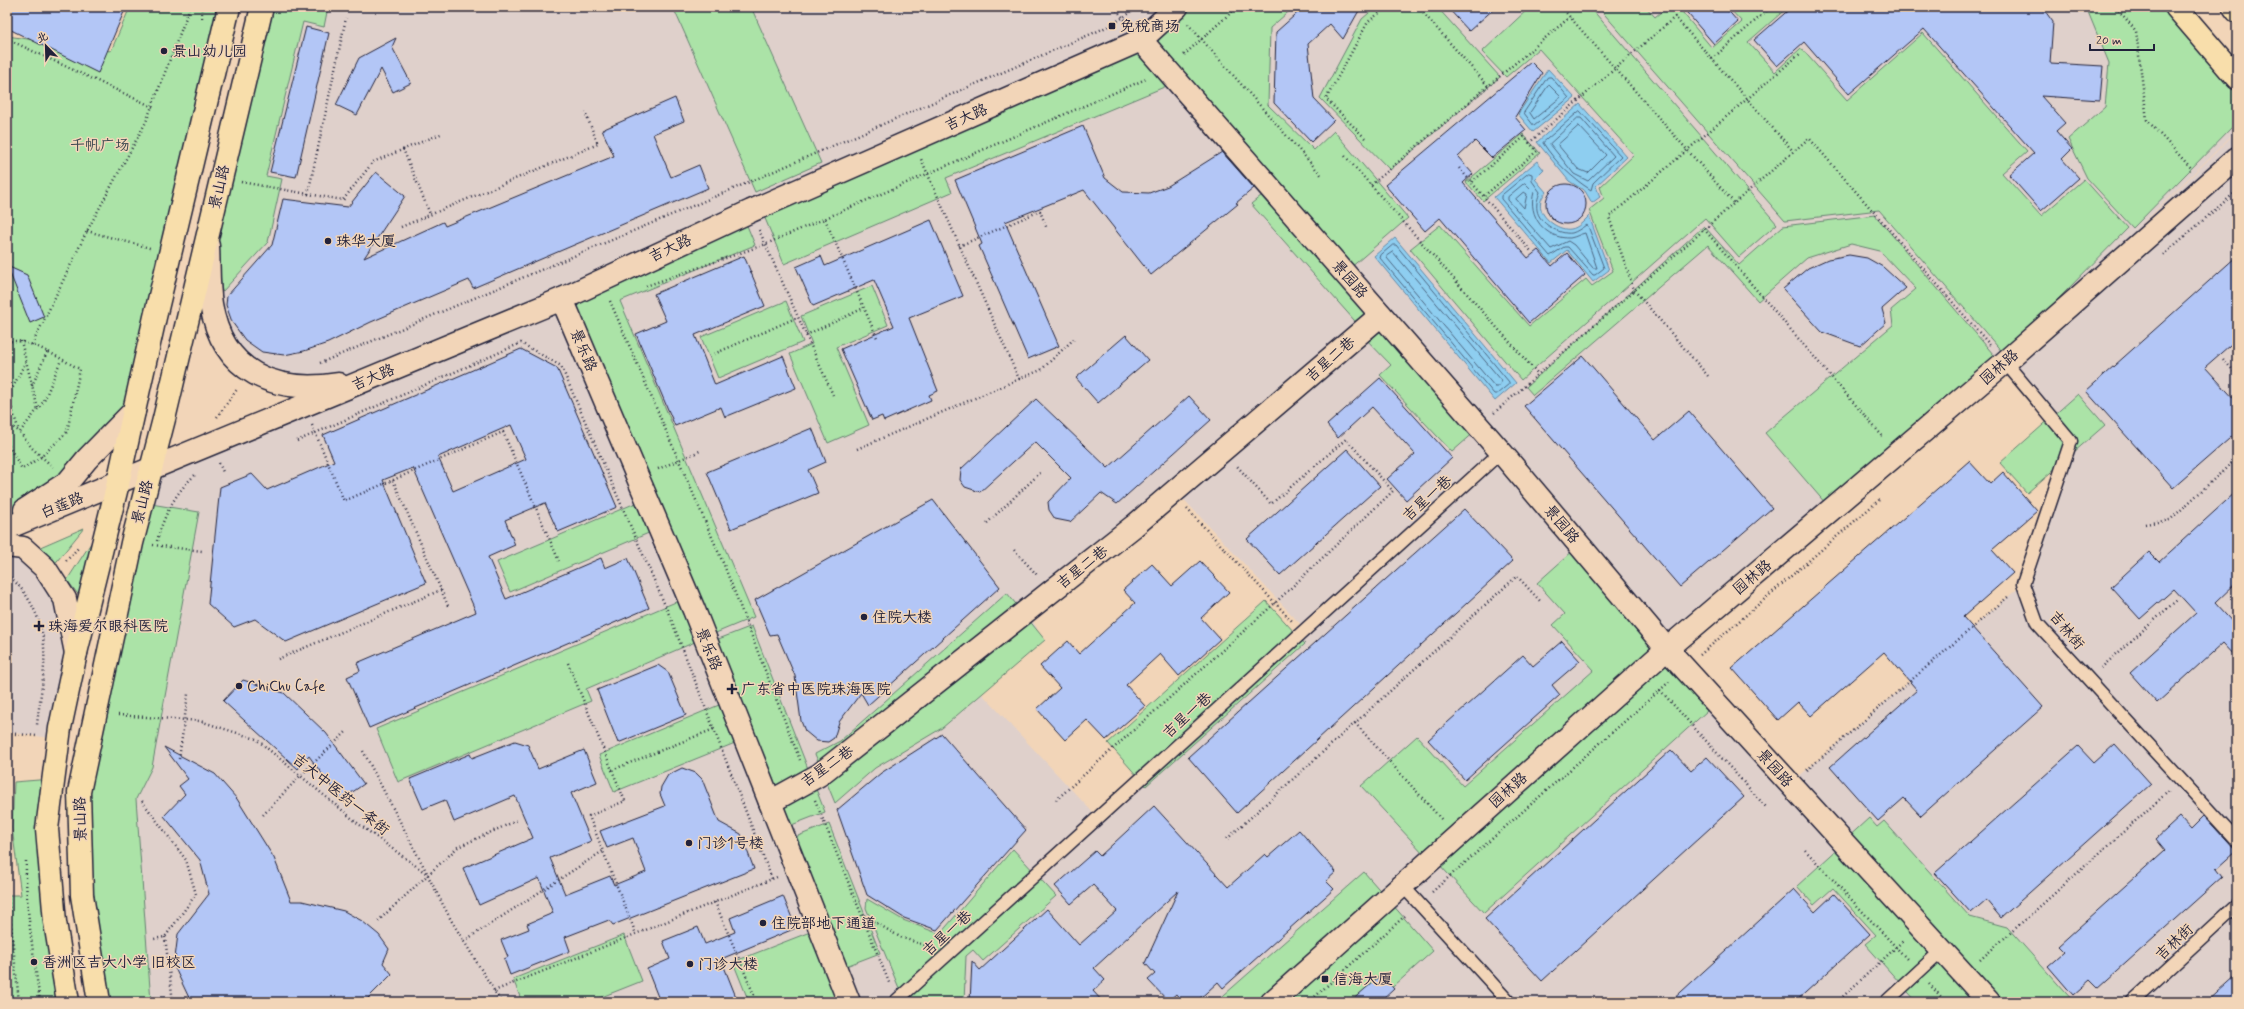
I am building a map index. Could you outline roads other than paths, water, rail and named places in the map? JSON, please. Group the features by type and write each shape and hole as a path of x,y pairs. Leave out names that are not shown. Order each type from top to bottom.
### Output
{"main road":[{"name":"景山路","path":"68,1002 55,922 47,829 59,739 76,653 118,483 170,253 229,7"},
{"name":"景山路","path":"99,1002 82,895 79,792 129,558 208,235 233,183 262,7"},
{"path":"2176,7 2237,78"},
{"path":"2234,7 2237,11"}],"street":[{"name":"吉大路","path":"118,483 151,468 562,299 751,211 1141,40 1176,8"},
{"name":"景园路","path":"1141,40 1501,452 1684,669 1989,1002"},
{"name":"园林路","path":"1272,1002 1667,649 2005,362 2205,184 2237,158"},
{"path":"208,235 210,303 214,321 223,341 236,359 250,371 262,378 282,385 302,387 324,386 365,380"},
{"name":"景乐路","path":"562,299 638,478 738,721 849,1002"},
{"name":"吉星二巷","path":"770,802 818,776 1134,526 1381,315"},
{"path":"7,521 68,482 87,459 134,411"},
{"name":"白莲路","path":"7,528 118,483"},
{"path":"7,546 23,548 46,568 65,599 76,653"}],"lane":[{"name":"吉林街","path":"2005,362 2071,441 2023,584 2037,622 2237,841"},
{"name":"吉星一巷","path":"896,1001 1501,452"},
{"path":"1402,885 1509,1002"},
{"name":"吉林街","path":"2132,1002 2237,904"},
{"path":"1886,1002 1941,951"}],"water":[{"path":"1548,69 1575,98 1533,132 1518,114"},
{"path":"1580,104 1627,157 1596,186 1600,197 1592,203 1585,191 1569,181 1537,142"},
{"path":"1537,161 1544,170 1535,179 1546,192 1540,204 1545,217 1557,226 1571,229 1581,224 1589,216 1609,270 1593,282 1567,250 1551,263 1494,197"},
{"path":"1395,238 1516,383 1495,401 1374,256"}],"place":[{"name":"免税商场","path":"1112,26"},
{"name":"景山幼儿园","path":"164,51"},
{"name":"珠华大厦","path":"328,241"},
{"name":"住院大楼","path":"864,617"},
{"name":"珠海爱尔眼科医院","path":"39,626"},
{"name":"ChiChu Cafe","path":"239,686"},
{"name":"广东省中医院珠海医院","path":"732,689"},
{"name":"门诊1号楼","path":"689,843"},
{"name":"住院部地下通道","path":"763,923"},
{"name":"香洲区吉大小学 旧校区","path":"34,962"},
{"name":"门诊大楼","path":"690,964"},
{"name":"信海大厦","path":"1325,979"}],"park label":[{"name":"千帆广场","path":"100,145"}]}
